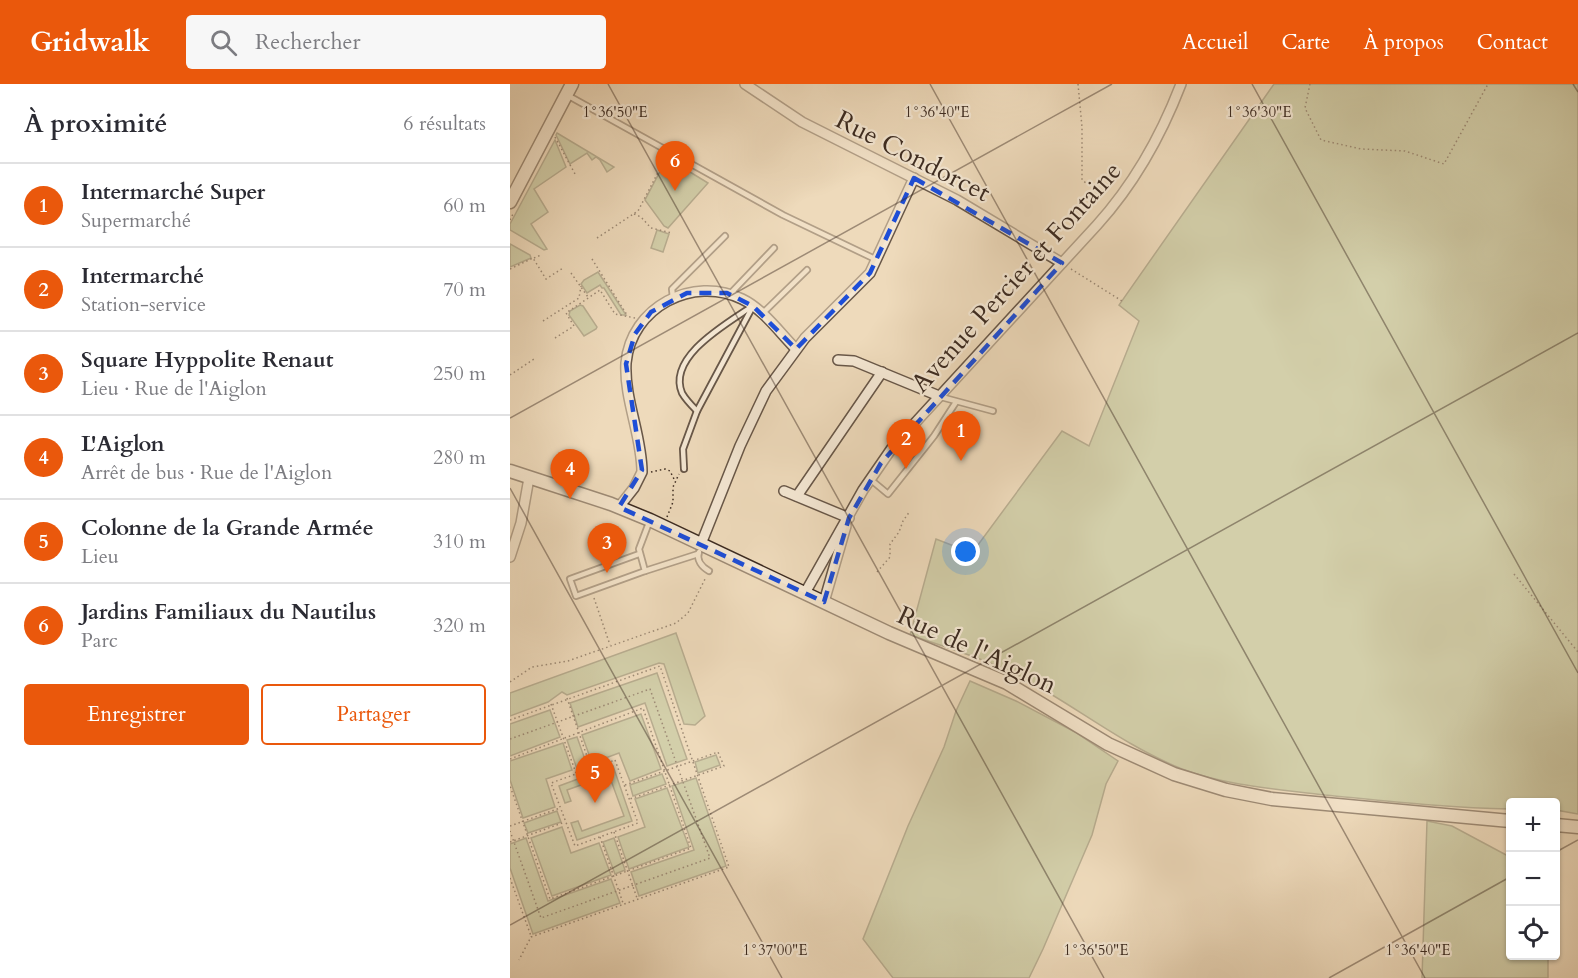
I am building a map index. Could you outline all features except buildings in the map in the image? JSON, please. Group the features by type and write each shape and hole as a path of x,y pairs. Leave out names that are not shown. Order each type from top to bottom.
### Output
{"main road":[{"path":"513,206 569,89"},
{"name":"Rue de l'Aiglon","path":"510,471 619,507 650,520 701,548 805,593 898,638 1007,683 1127,754 1191,780 1272,799 1506,821"},
{"path":"1560,826 1578,828"}],"street":[{"name":"Rue Condorcet","path":"745,84 802,122 965,204 1062,263"},
{"name":"Avenue Percier et Fontaine","path":"805,593 870,479 892,448 1111,210 1140,169 1160,133 1182,84"},
{"path":"701,548 752,419 766,392 796,349 833,308 864,280 877,260 914,178"},
{"path":"619,507 634,488 642,472 626,370 632,340 656,308 673,298 700,291 730,294 753,306 796,349"},
{"path":"838,360 854,361 939,396"},
{"path":"797,496 882,372"},
{"path":"510,557 521,523 529,478"},
{"path":"784,491 849,518"},
{"name":"Avenue Percier et Fontaine","path":"824,602 849,518"}],"lane":[{"path":"569,89 669,150 783,215 877,260"},
{"path":"673,298 672,289 725,236"},
{"path":"730,294 774,248"},
{"path":"762,315 807,270"},
{"path":"684,469 683,449 697,411 753,306"},
{"path":"697,411 685,398 681,388 679,376 682,366 690,355 712,335 753,306"},
{"path":"939,396 993,411"},
{"path":"870,479 888,494 934,436 956,402"},
{"path":"645,571 639,554 640,544 650,520"},
{"path":"639,554 570,579 576,596 701,548 701,564 709,572"}],"path":[{"path":"1078,84 1083,180 1090,186"},
{"path":"1310,84 1305,108 1321,140 1361,149 1405,151 1444,165 1488,84"},
{"path":"555,136 568,165 575,174"},
{"path":"597,238 638,211 669,150"},
{"path":"510,219 513,206"},
{"path":"634,214 641,217 651,228 672,233"},
{"path":"510,269 541,255"},
{"path":"533,258 546,279 563,268"},
{"path":"592,259 627,316"},
{"path":"1062,263 1122,301"},
{"path":"572,273 589,298"},
{"path":"543,321 579,298 581,286"},
{"path":"555,338 574,326 566,313 600,290 615,314 645,320"},
{"path":"510,375 534,359"},
{"path":"642,472 665,469 670,471 675,481 674,502 663,526"},
{"path":"675,481 684,469"},
{"path":"877,572 890,557 890,544 910,511"},
{"path":"510,681 532,668 561,663 681,620 690,610 709,572"},
{"path":"1514,574 1578,652"},
{"path":"591,591 610,646"},
{"path":"510,720 660,666 729,867 531,937 519,960"},
{"path":"510,739 650,689 710,858 541,918 510,831"},
{"path":"567,699 591,768"},
{"path":"551,704 576,774"},
{"path":"510,759 643,708 691,848 550,898 510,786"},
{"path":"624,785 718,752 723,766 629,799"},
{"path":"615,760 638,823 574,846 551,783 591,768 615,760"},
{"path":"510,826 561,808"},
{"path":"510,842 566,822"},
{"path":"614,832 638,899"},
{"path":"600,837 624,904"},
{"path":"510,878 531,937"}],"highlighted area":[{"path":"914,178 1062,263 881,463 849,518 824,602 619,507 642,470 626,364 635,334 651,312 687,293 727,293 753,306 796,349 870,273"}],"green space":[{"path":"1274,84 1578,84 1578,814 1560,811 1560,798 1506,798 1506,809 1441,806 1271,789 1199,775 1161,760 1011,672 910,635 936,539 972,553 1062,431 1089,446 1139,321 1119,305"},
{"path":"557,133 614,167 607,172 600,160 596,157 592,160 587,153 570,164"},
{"path":"555,140 566,167 534,189 548,212 531,224 547,249 544,250 510,230 510,224"},
{"path":"667,158 708,183 668,228 664,226 645,200"},
{"path":"657,230 669,234 663,252 651,248"},
{"path":"510,244 530,255 531,258 510,267"},
{"path":"598,272 626,315 621,315 600,285 587,293 581,284"},
{"path":"580,305 597,327 584,336 569,315 570,311"},
{"path":"676,633 705,716 695,725 684,724 664,664 659,663 567,695 562,692 548,702 510,716 510,693"},
{"path":"657,673 687,759 667,766 645,703 578,727 570,703"},
{"path":"970,681 1016,701 1075,732 1118,761 1106,784 1092,835 1029,978 893,978 863,939"},
{"path":"550,710 560,737 510,756 510,724"},
{"path":"641,714 661,769 630,781 619,753 592,763 582,735"},
{"path":"577,737 587,765 577,769 567,740"},
{"path":"563,743 572,770 546,779 555,807 523,818 510,780 510,761"},
{"path":"716,755 720,765 698,773 695,762"},
{"path":"613,766 632,821 577,840 571,823 578,821 582,831 624,816 609,775 567,790 571,801 565,803 559,786"},
{"path":"662,774 666,784 633,796 630,785"},
{"path":"696,778 726,866 639,896 631,872 694,850 672,786"},
{"path":"667,788 689,847 629,869 618,837 645,827 635,799"},
{"path":"557,811 561,822 528,833 524,823"},
{"path":"1427,821 1452,826 1506,855 1506,960 1548,960 1548,978 1422,978"},
{"path":"562,827 571,853 599,843 611,875 552,896 531,838"},
{"path":"526,838 548,901 611,879 620,903 533,934 510,868 510,844"},
{"path":"614,838 625,870 615,874 603,842"}],"place":[{"name":"Jardins Familiaux du Nautilus","path":"675,191"},
{"name":"Intermarché Super","path":"961,461"},
{"name":"Intermarché","path":"906,469"},
{"name":"L'Aiglon","path":"570,499"},
{"name":"Square Hyppolite Renaut","path":"607,573"},
{"name":"Colonne de la Grande Armée","path":"595,803"}]}
